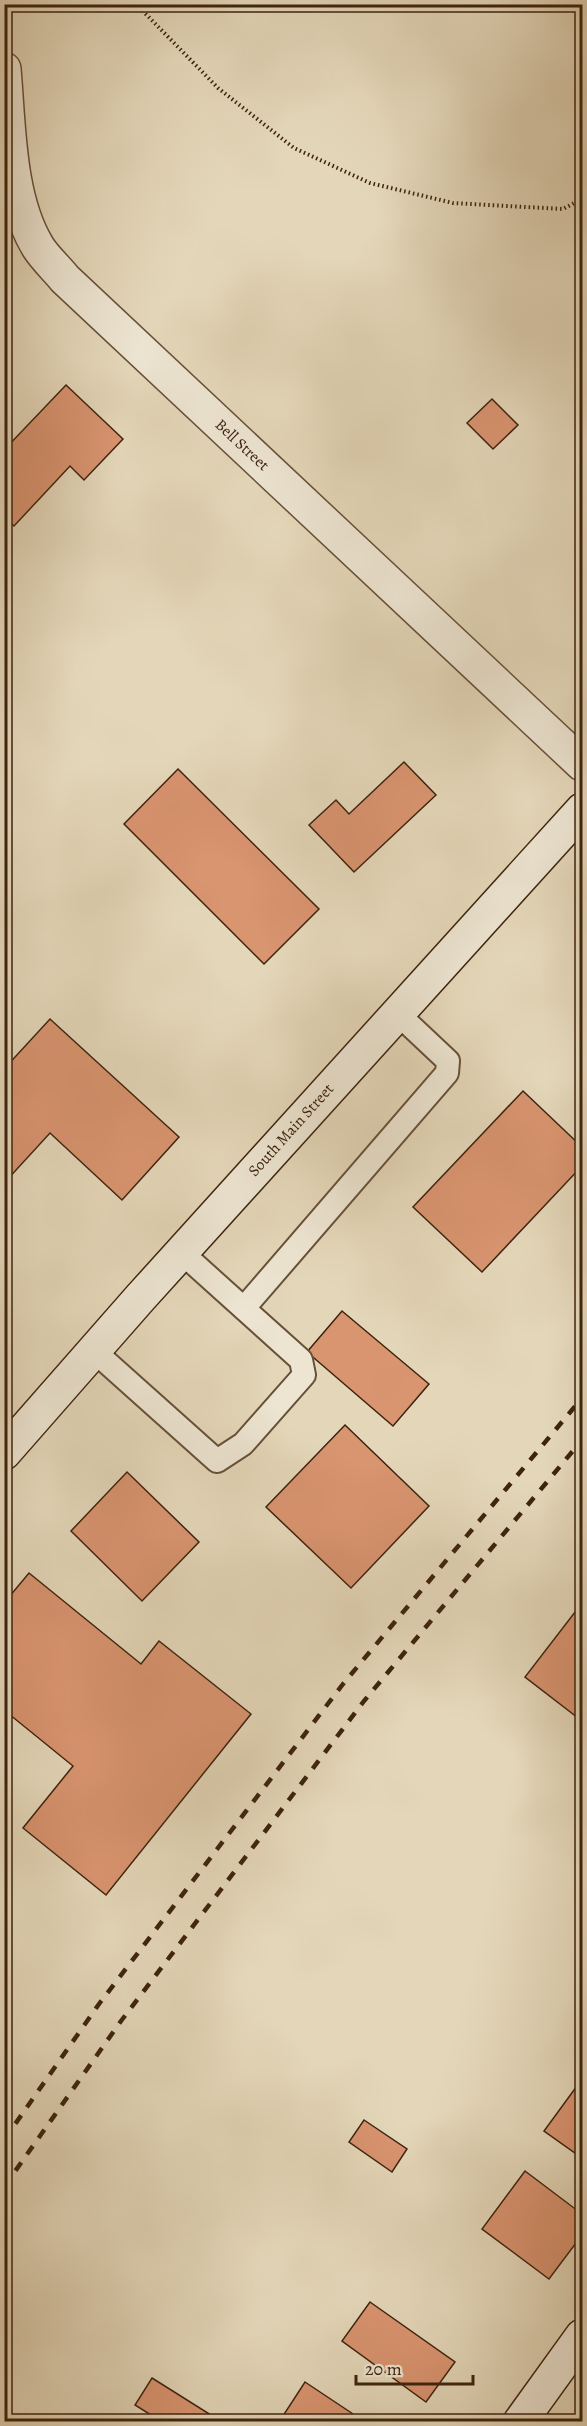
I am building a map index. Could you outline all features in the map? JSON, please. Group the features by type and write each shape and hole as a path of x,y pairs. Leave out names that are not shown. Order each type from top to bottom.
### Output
{"street":[{"name":"Bell Street","path":"4,69 13,168 24,217 38,247 74,287 582,764"},
{"name":"South Main Street","path":"4,1454 397,1013 581,815"},
{"path":"520,2421 582,2336"}],"lane":[{"path":"244,1308 447,1073 448,1061 397,1013"},
{"path":"94,1351 217,1461 243,1444 304,1375 300,1360 182,1252"}],"path":[{"path":"136,4 218,88 294,148 370,183 453,203 563,209 582,199"}],"building":[{"path":"66,385 123,439 84,480 70,466 14,526 4,517 4,450"},
{"path":"492,399 518,425 493,449 467,423"},
{"path":"404,762 436,795 354,872 309,825 336,800 349,814"},
{"path":"178,769 319,909 264,964 124,824"},
{"path":"50,1019 179,1137 122,1200 50,1133 6,1181 4,1179 4,1069"},
{"path":"523,1091 582,1147 582,1166 482,1272 413,1207"},
{"path":"342,1311 429,1384 393,1426 307,1352"},
{"path":"345,1425 429,1506 351,1588 266,1507"},
{"path":"127,1472 199,1542 142,1601 71,1531"},
{"path":"29,1573 141,1664 159,1641 251,1714 106,1895 23,1828 73,1766 4,1710 4,1603"},
{"path":"582,1603 582,1721 525,1677"},
{"path":"577,2086 582,2091 582,2158 544,2131"},
{"path":"364,2120 407,2149 392,2172 349,2142"},
{"path":"525,2171 582,2214 582,2235 549,2279 482,2229"},
{"path":"370,2302 455,2362 426,2402 342,2341"},
{"path":"152,2378 211,2415 207,2422 162,2422 135,2405"},
{"path":"305,2382 365,2422 279,2422"}],"railway":[{"path":"4,2140 99,2004 343,1684 582,1398"},
{"path":"4,2187 121,2021 364,1701 582,1440"}]}
